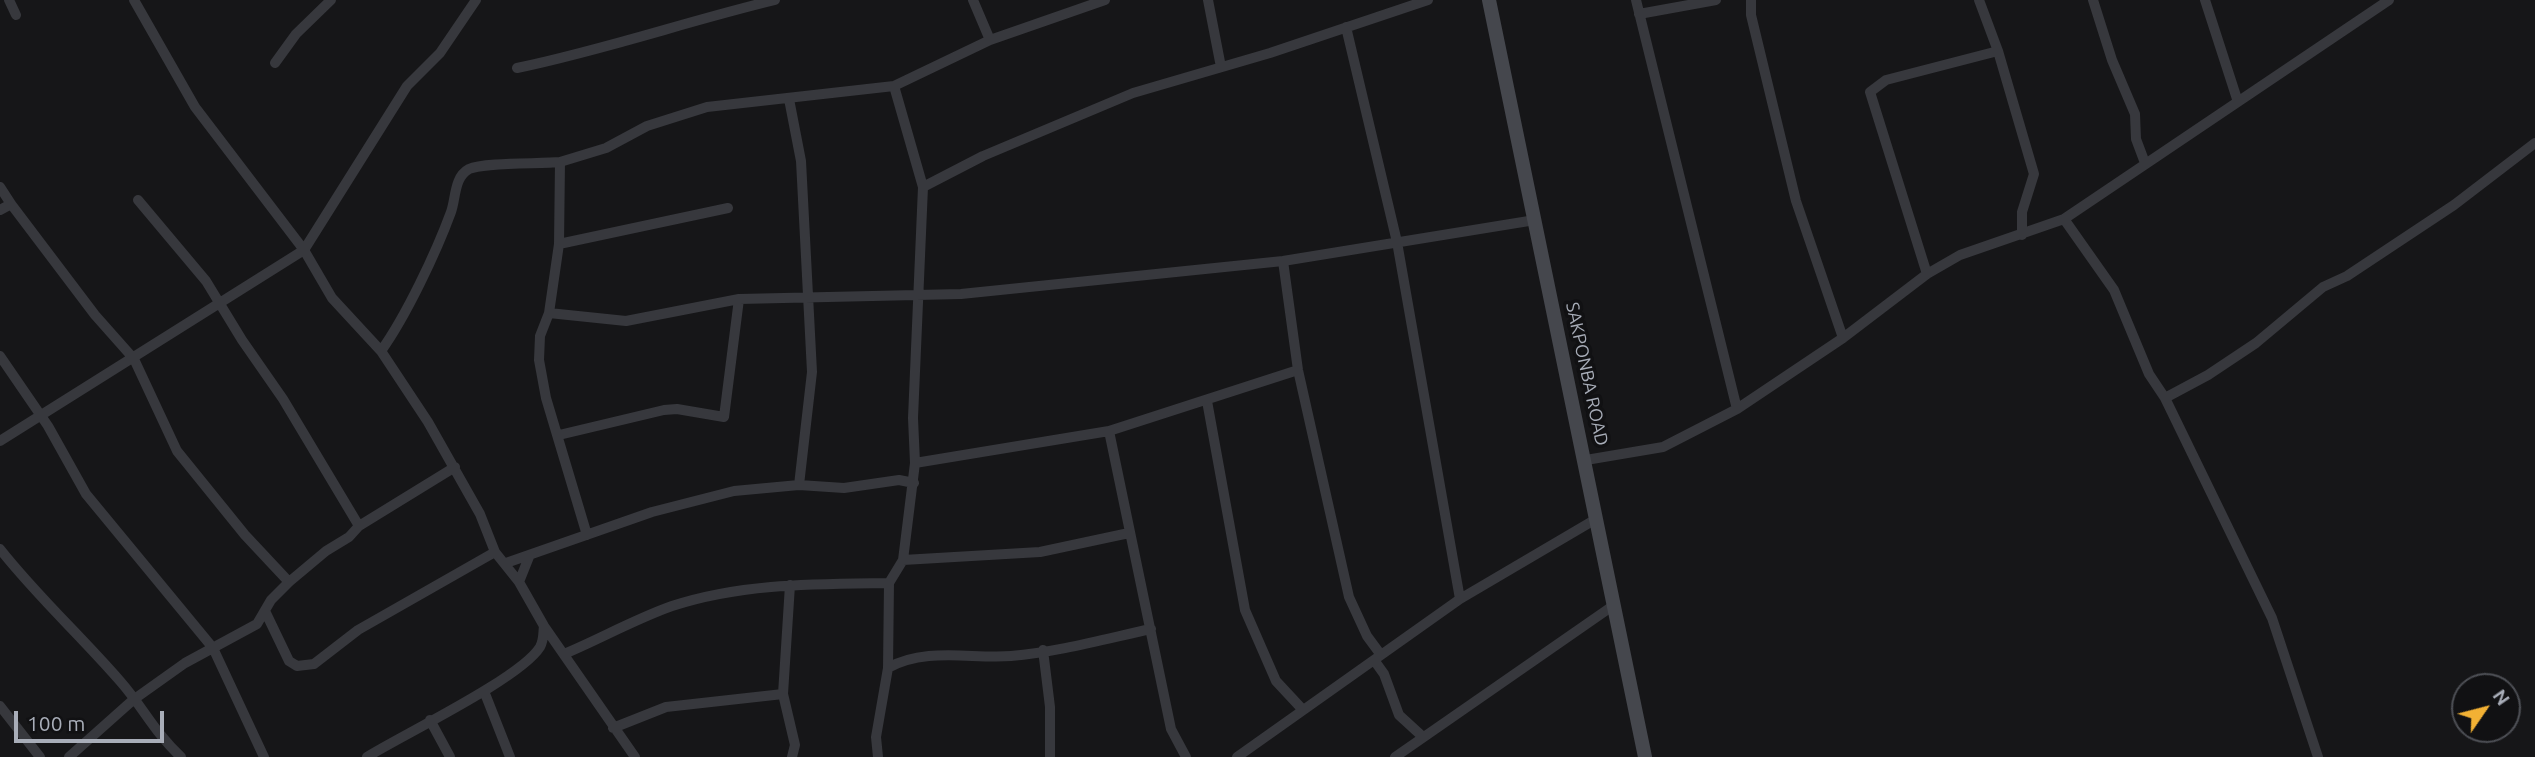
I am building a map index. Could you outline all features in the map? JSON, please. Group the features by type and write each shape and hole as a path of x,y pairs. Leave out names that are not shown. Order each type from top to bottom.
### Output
{"main road":[{"name":"SAKPONBA ROAD","path":"1489,0 1586,460 1645,757"}],"street":[{"path":"9,0 16,15"},
{"path":"134,0 195,107 304,250 332,298 381,351 455,467 495,552 519,582 544,626 635,757"},
{"path":"275,63 296,34 331,0"},
{"path":"0,440 40,418 304,250 407,86 440,53 476,0"},
{"path":"517,68 567,58 687,21 775,0"},
{"path":"973,0 990,40"},
{"path":"1208,0 1222,67"},
{"path":"923,187 983,156 1133,93 1428,0"},
{"path":"1636,0 1737,409"},
{"path":"1639,14 1716,0"},
{"path":"1751,0 1751,15 1796,201 1843,338"},
{"path":"1979,0 1998,51 2034,174 2022,212 2022,235"},
{"path":"2093,0 2135,114 2136,139 2145,163"},
{"path":"2205,0 2237,99"},
{"path":"1586,460 1663,447 1737,409 1843,338 1927,274 1960,255 2064,219 2237,99 2389,0"},
{"path":"381,351 396,329 451,211 457,183 463,174 485,166 560,162 606,148 647,126 707,107 894,86 990,40 1097,1"},
{"path":"1346,27 1397,242 1460,599"},
{"path":"1927,274 1870,92 1886,80 1998,51"},
{"path":"878,757 876,737 888,668 889,583 903,560 914,483 913,418 923,187 894,86"},
{"path":"789,99 801,161 812,372 799,485"},
{"path":"2165,398 2208,375 2256,343 2323,287 2347,276 2454,205 2535,144"},
{"path":"560,162 559,244 549,313 540,336 539,360 546,398 587,535"},
{"path":"0,187 95,315 134,359 177,451 245,535 289,582"},
{"path":"138,200 206,281 283,399 359,526"},
{"path":"0,211 11,204"},
{"path":"559,244 728,208"},
{"path":"2064,219 2114,290 2149,374 2165,398 2272,618 2318,757"},
{"path":"549,313 626,321 739,299 961,294 1283,261 1535,220"},
{"path":"1283,261 1298,370 1349,597 1377,657 1399,715 1423,737"},
{"path":"559,435 664,410 677,409 724,416 739,299"},
{"path":"0,356 86,494 213,648 264,757"},
{"path":"915,463 1109,431 1298,370"},
{"path":"1207,401 1245,610 1276,681 1303,710"},
{"path":"1109,431 1171,729 1186,757"},
{"path":"69,757 133,699 185,663 257,624 289,582 326,551 349,537 359,526 455,467"},
{"path":"506,563 652,512 734,491 799,485 844,488 899,480 914,483"},
{"path":"1239,756 1460,599 1596,519"},
{"path":"903,560 1040,552 1129,533"},
{"path":"0,550 25,581 123,684 161,739 181,757"},
{"path":"265,611 289,661 297,666 314,664 358,630 495,552"},
{"path":"519,582 529,557"},
{"path":"564,654 670,607 723,593 790,584 889,583"},
{"path":"790,584 783,694 795,745 792,757"},
{"path":"1395,757 1614,606"},
{"path":"367,757 484,691 539,648 544,626"},
{"path":"888,668 910,659 939,656 1011,656 1151,629"},
{"path":"1043,650 1051,707 1050,757"},
{"path":"484,691 510,757"},
{"path":"613,728 666,707 783,694"},
{"path":"0,706 40,757"},
{"path":"430,720 450,757"}]}
